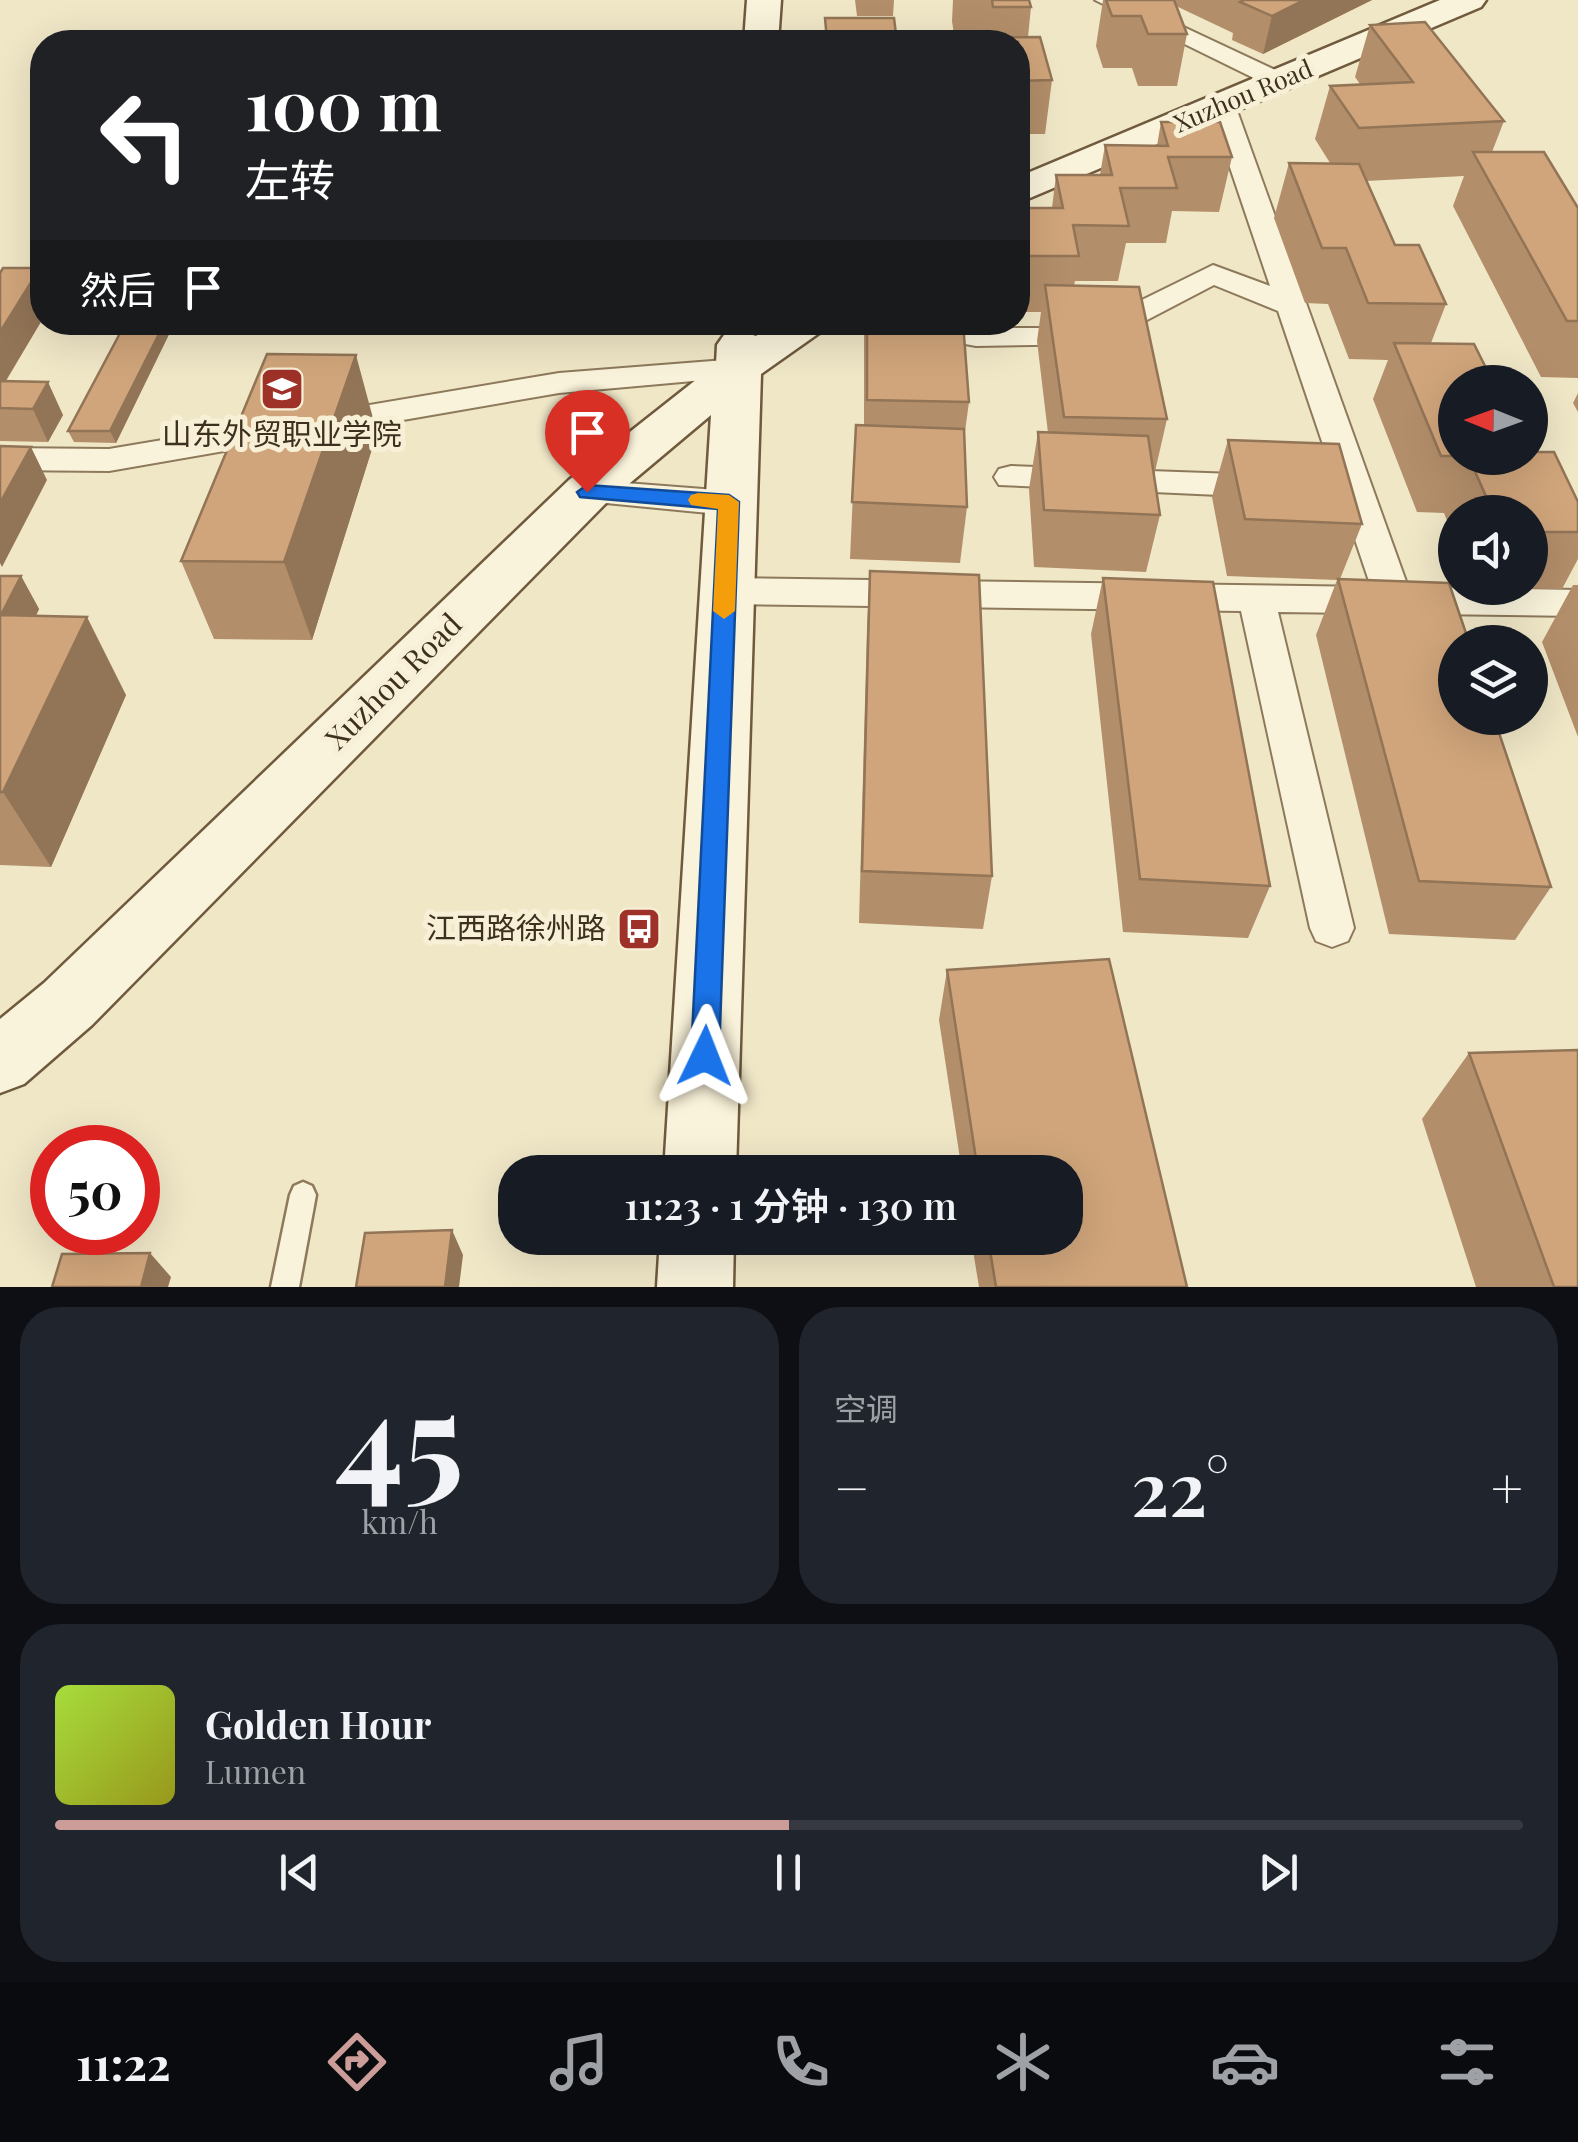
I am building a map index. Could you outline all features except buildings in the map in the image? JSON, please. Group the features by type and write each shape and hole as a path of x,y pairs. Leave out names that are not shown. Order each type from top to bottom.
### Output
{"street":[{"path":"762,30 764,0"},
{"path":"1108,0 1279,80"},
{"name":"Xuzhou Road","path":"1030,186 1459,2"},
{"path":"1222,105 1394,600"},
{"path":"976,337 1090,337 1213,274 1291,305"},
{"name":"Xuzhou Road","path":"0,1061 68,1004 740,346 770,335"},
{"path":"0,459 108,460 558,383 740,346 729,502 701,1155"},
{"path":"1011,478 1356,490"},
{"path":"587,492 729,502"},
{"path":"725,591 1578,603"},
{"path":"1256,598 1332,928"},
{"path":"695,1287 696,1255"}],"lane":[{"path":"285,1287 303,1195"}],"slow traffic":[{"path":"698,500 729,502 724,611"}],"place":[{"name":"山东外贸职业学院","path":"282,389"},
{"name":"江西路徐州路","path":"639,929"}],"route":[{"path":"587,492 729,502 705,1056"}]}
